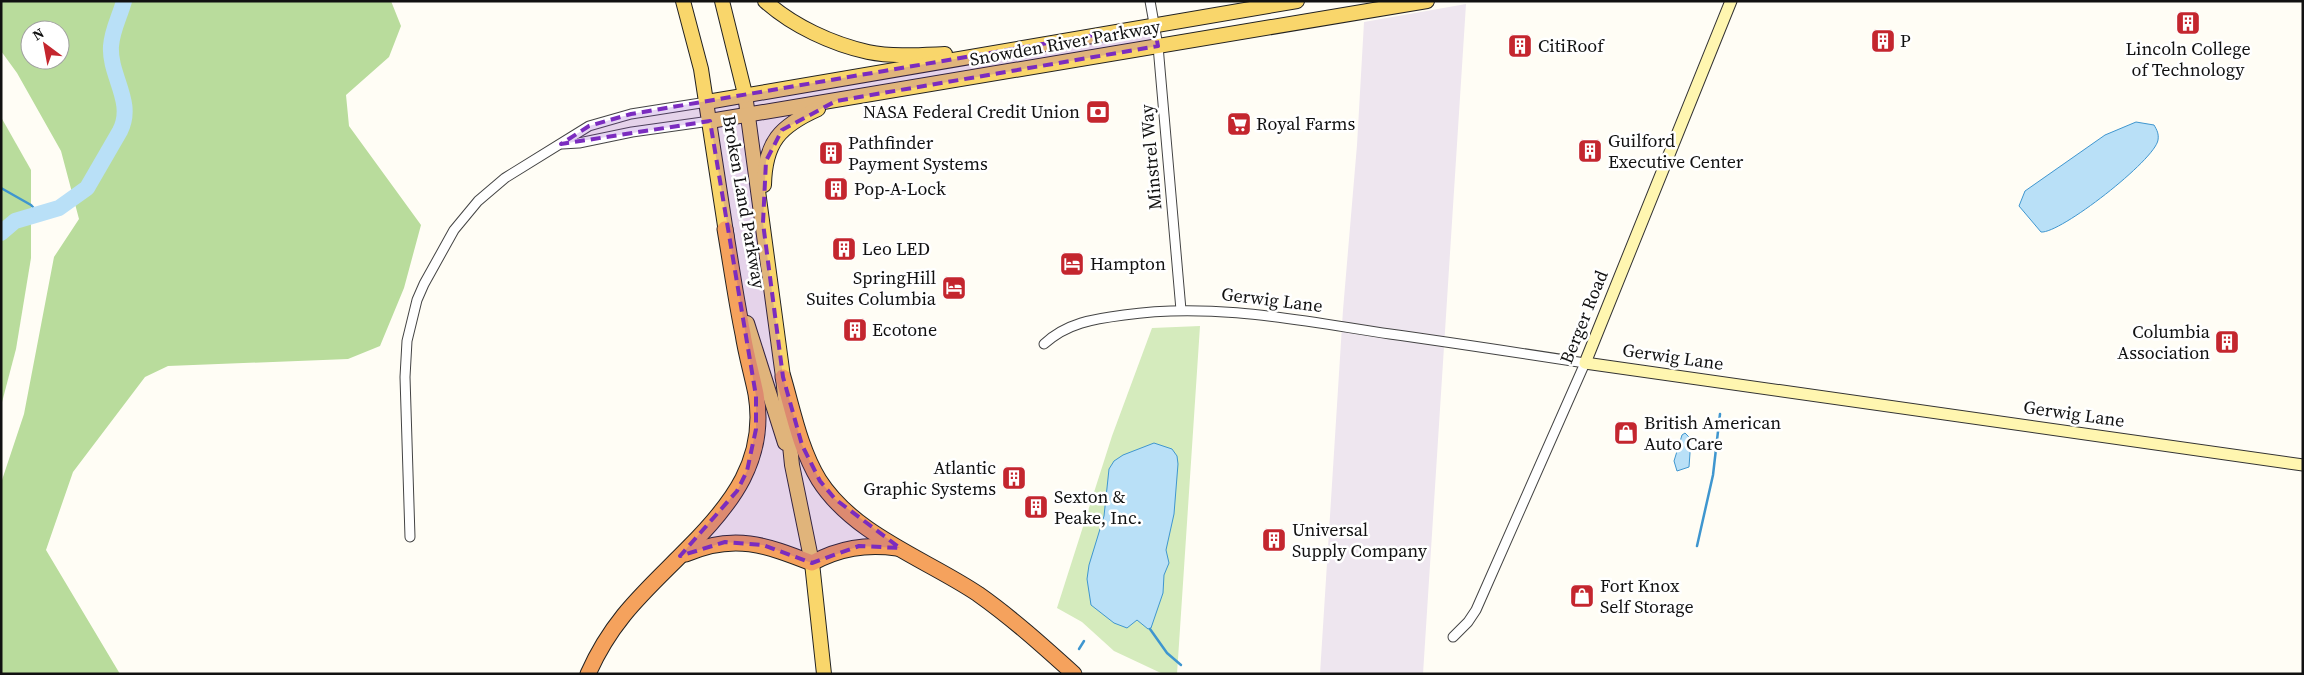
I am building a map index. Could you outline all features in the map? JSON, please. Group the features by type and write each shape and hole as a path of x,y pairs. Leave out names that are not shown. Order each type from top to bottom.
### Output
{"highway":[{"path":"588,674 618,620 644,590 724,511 737,492 747,471 756,429 756,396 743,335 725,229"},
{"path":"783,376 802,445 820,481 851,514 900,548 978,595 1008,616 1074,674"},
{"path":"680,556 709,545 742,542 763,545 812,563 835,552 860,546 900,548"}],"main road":[{"name":"Broken Land Parkway","path":"683,1 699,59 710,121 725,229 749,332 792,465"},
{"name":"Broken Land Parkway","path":"722,1 746,94 783,376 792,465 812,563 824,674"},
{"path":"765,1 808,30 829,40 868,52 902,55 991,54"},
{"name":"Snowden River Parkway","path":"707,102 1298,1"},
{"name":"Snowden River Parkway","path":"710,121 1427,1"},
{"path":"763,223 766,161 775,140 782,130 799,117 836,101"}],"street":[{"name":"Minstrel Way","path":"1150,1 1158,46 1182,310"},
{"name":"Berger Road","path":"1453,637 1468,622 1476,610 1585,362 1731,1"},
{"path":"410,537 405,355 417,300 443,246 478,201 505,178 589,126 606,120 707,102"},
{"path":"562,144 579,143 632,132 710,121"},
{"name":"Gerwig Lane","path":"1044,344 1056,333 1083,322 1150,311 1182,310 1242,313 2303,465"}],"highlighted area":[{"path":"1154,25 1158,46 836,101 782,130 766,161 763,223 783,377 802,445 820,481 835,499 900,548 859,546 812,563 763,545 725,542 680,556 737,491 747,471 756,429 756,396 710,121 561,144 589,126 631,114"}],"shaded area":[{"path":"1466,4 1423,674 1320,674 1343,310 1357,145 1364,22"}],"green space":[{"path":"1,1 391,1 401,26 389,57 346,95 349,126 421,225 404,288 380,346 348,359 168,366 145,377 73,472 46,550 120,674 1,674 1,483 24,414 54,257 79,219 61,151 17,73 1,51"},
{"path":"1,117 31,170 31,258 16,349 1,406"},
{"path":"1200,326 1177,674 1163,674 1114,651 1082,622 1057,608 1112,436 1152,328"}],"water":[{"path":"2136,122 2154,125 2158,140 2153,150 2125,178 2086,209 2067,221 2041,232 2019,206 2025,191 2105,135"},
{"path":"1685,433 1691,439 1689,467 1677,471 1674,461 1682,435"},
{"path":"1154,443 1172,449 1177,456 1178,464 1174,514 1166,550 1169,563 1164,575 1163,593 1151,628 1148,629 1137,620 1127,628 1114,623 1091,605 1087,579 1089,565 1104,516 1109,469 1114,461 1123,455"}],"waterway":[{"path":"1,233 15,221 59,208 87,188 120,131 125,110 111,57 111,46 114,29 124,1"},
{"path":"1,188 31,205 40,215"},
{"path":"1697,546 1713,475 1720,414"},
{"path":"1150,629 1167,653 1181,665"},
{"path":"1079,649 1084,641"}],"place":[{"name":"Lincoln College of Technology","path":"2188,23"},
{"name":"P","path":"1883,41"},
{"name":"CitiRoof","path":"1520,46"},
{"name":"NASA Federal Credit Union","path":"1098,112"},
{"name":"Royal Farms","path":"1239,124"},
{"name":"Guilford Executive Center","path":"1590,151"},
{"name":"Pathfinder Payment Systems","path":"831,153"},
{"name":"Pop-A-Lock","path":"836,189"},
{"name":"Leo LED","path":"844,249"},
{"name":"Hampton","path":"1072,264"},
{"name":"SpringHill Suites Columbia","path":"954,288"},
{"name":"Ecotone","path":"855,330"},
{"name":"Columbia Association","path":"2227,342"},
{"name":"British American Auto Care","path":"1626,433"},
{"name":"Atlantic Graphic Systems","path":"1014,478"},
{"name":"Sexton & Peake, Inc.","path":"1036,507"},
{"name":"Universal Supply Company","path":"1274,540"},
{"name":"Fort Knox Self Storage","path":"1582,596"}]}
